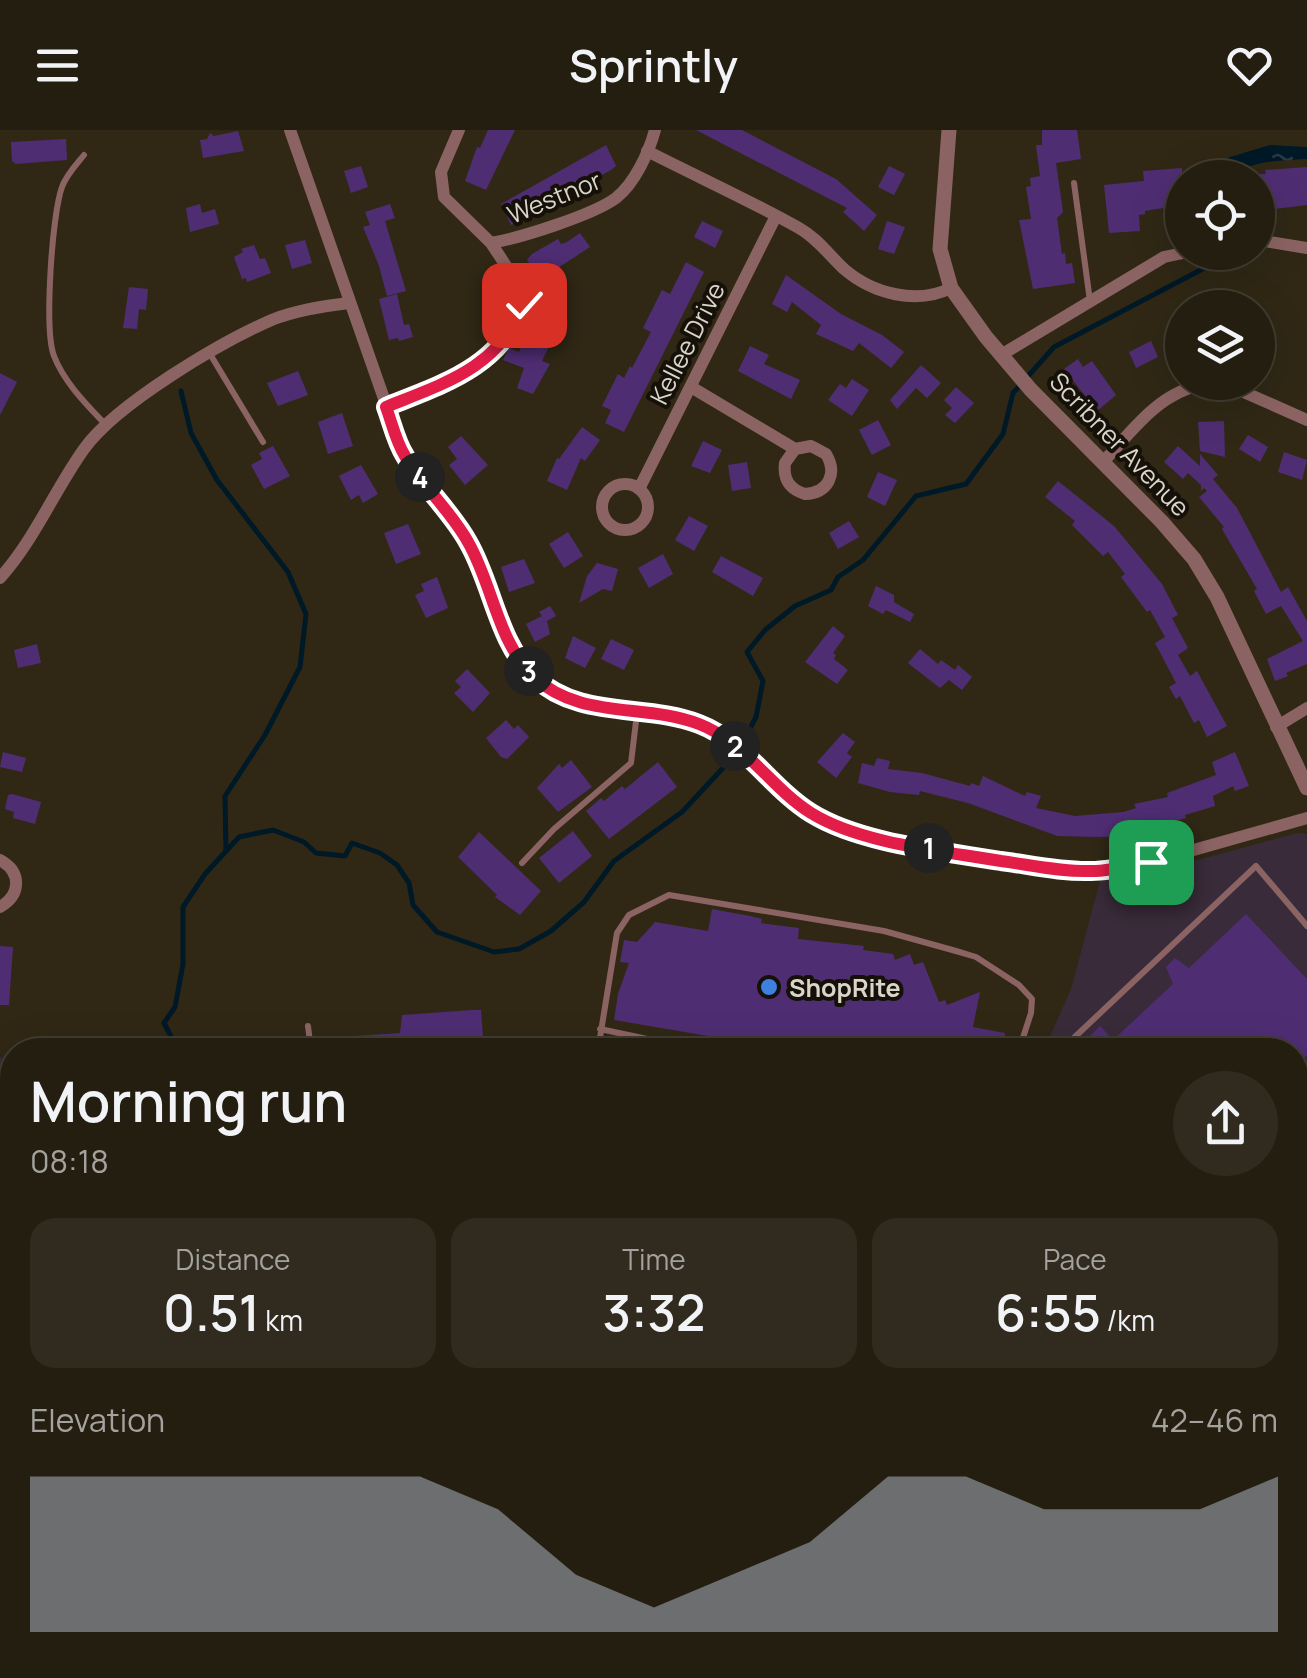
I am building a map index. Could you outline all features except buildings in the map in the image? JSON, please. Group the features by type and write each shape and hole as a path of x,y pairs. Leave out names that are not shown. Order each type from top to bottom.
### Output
{"street":[{"path":"290,130 403,453 476,556 510,643 522,663 546,686 583,703 694,722 712,729 798,804 849,830 1004,861 1066,871 1116,869 1307,818"},
{"name":"Westnor","path":"386,407 457,378 488,358 516,325 524,305 516,281 491,243 444,196 442,172 459,130"},
{"name":"Westnor","path":"491,243 522,238 616,199 630,183 656,130"},
{"name":"Scribner Avenue","path":"948,130 940,249 952,288 1001,355 1162,522 1201,570 1218,596 1307,788"},
{"path":"647,151 803,230 845,270 867,284 916,297 937,295 952,288"},
{"name":"Kellee Drive","path":"639,489 776,216"},
{"path":"1275,243 1307,248"},
{"path":"1001,355 1165,258"},
{"path":"0,578 25,546 86,445 136,398 273,320 312,307 349,303"},
{"path":"1102,464 1164,400 1192,386 1230,386 1307,420"},
{"path":"690,387 795,450"},
{"path":"1276,727 1307,708"},
{"path":"0,860 13,870 17,886 11,900 0,907"}],"lane":[{"path":"84,156 68,176 59,198 50,298 51,344 69,382 106,426"},
{"path":"1074,183 1090,302"},
{"path":"210,354 263,442"},
{"path":"522,862 630,763 637,712"},
{"path":"1074,1038 1256,866 1307,926"},
{"path":"599,1038 617,932 629,914 669,894 884,931 976,958 1019,984 1032,998 1023,1038"},
{"path":"601,1024 647,1038"},
{"path":"308,1026 309,1038"}],"shaded area":[{"path":"1297,833 1307,834 1307,1038 1049,1038 1071,989 1100,881 1157,871"}],"water":[{"path":"1270,145 1307,147 1307,159 1226,160"}],"waterway":[{"path":"745,738 756,717 763,681 747,652 765,630 795,606 831,590 838,577 863,560 916,496 966,484 1003,434 1013,393 1054,347 1201,270"},
{"path":"181,391 191,433 217,480 288,572 306,614 300,667 265,735 225,796 226,851"},
{"path":"172,1038 164,1023 175,1007 183,964 183,907 205,874 239,837 273,830 304,842 316,853 345,856 352,843 380,853 397,865 409,883 413,905 437,932 494,952 519,949 551,931 584,902 614,861 682,812 723,768"}],"place":[{"name":"ShopRite","path":"769,987"}],"route":[{"path":"524,305 516,325 488,358 457,378 386,407 403,453 476,556 510,643 533,676 583,703 686,720 712,729 798,804 849,830 969,856 1066,871 1094,872 1151,862"}]}
